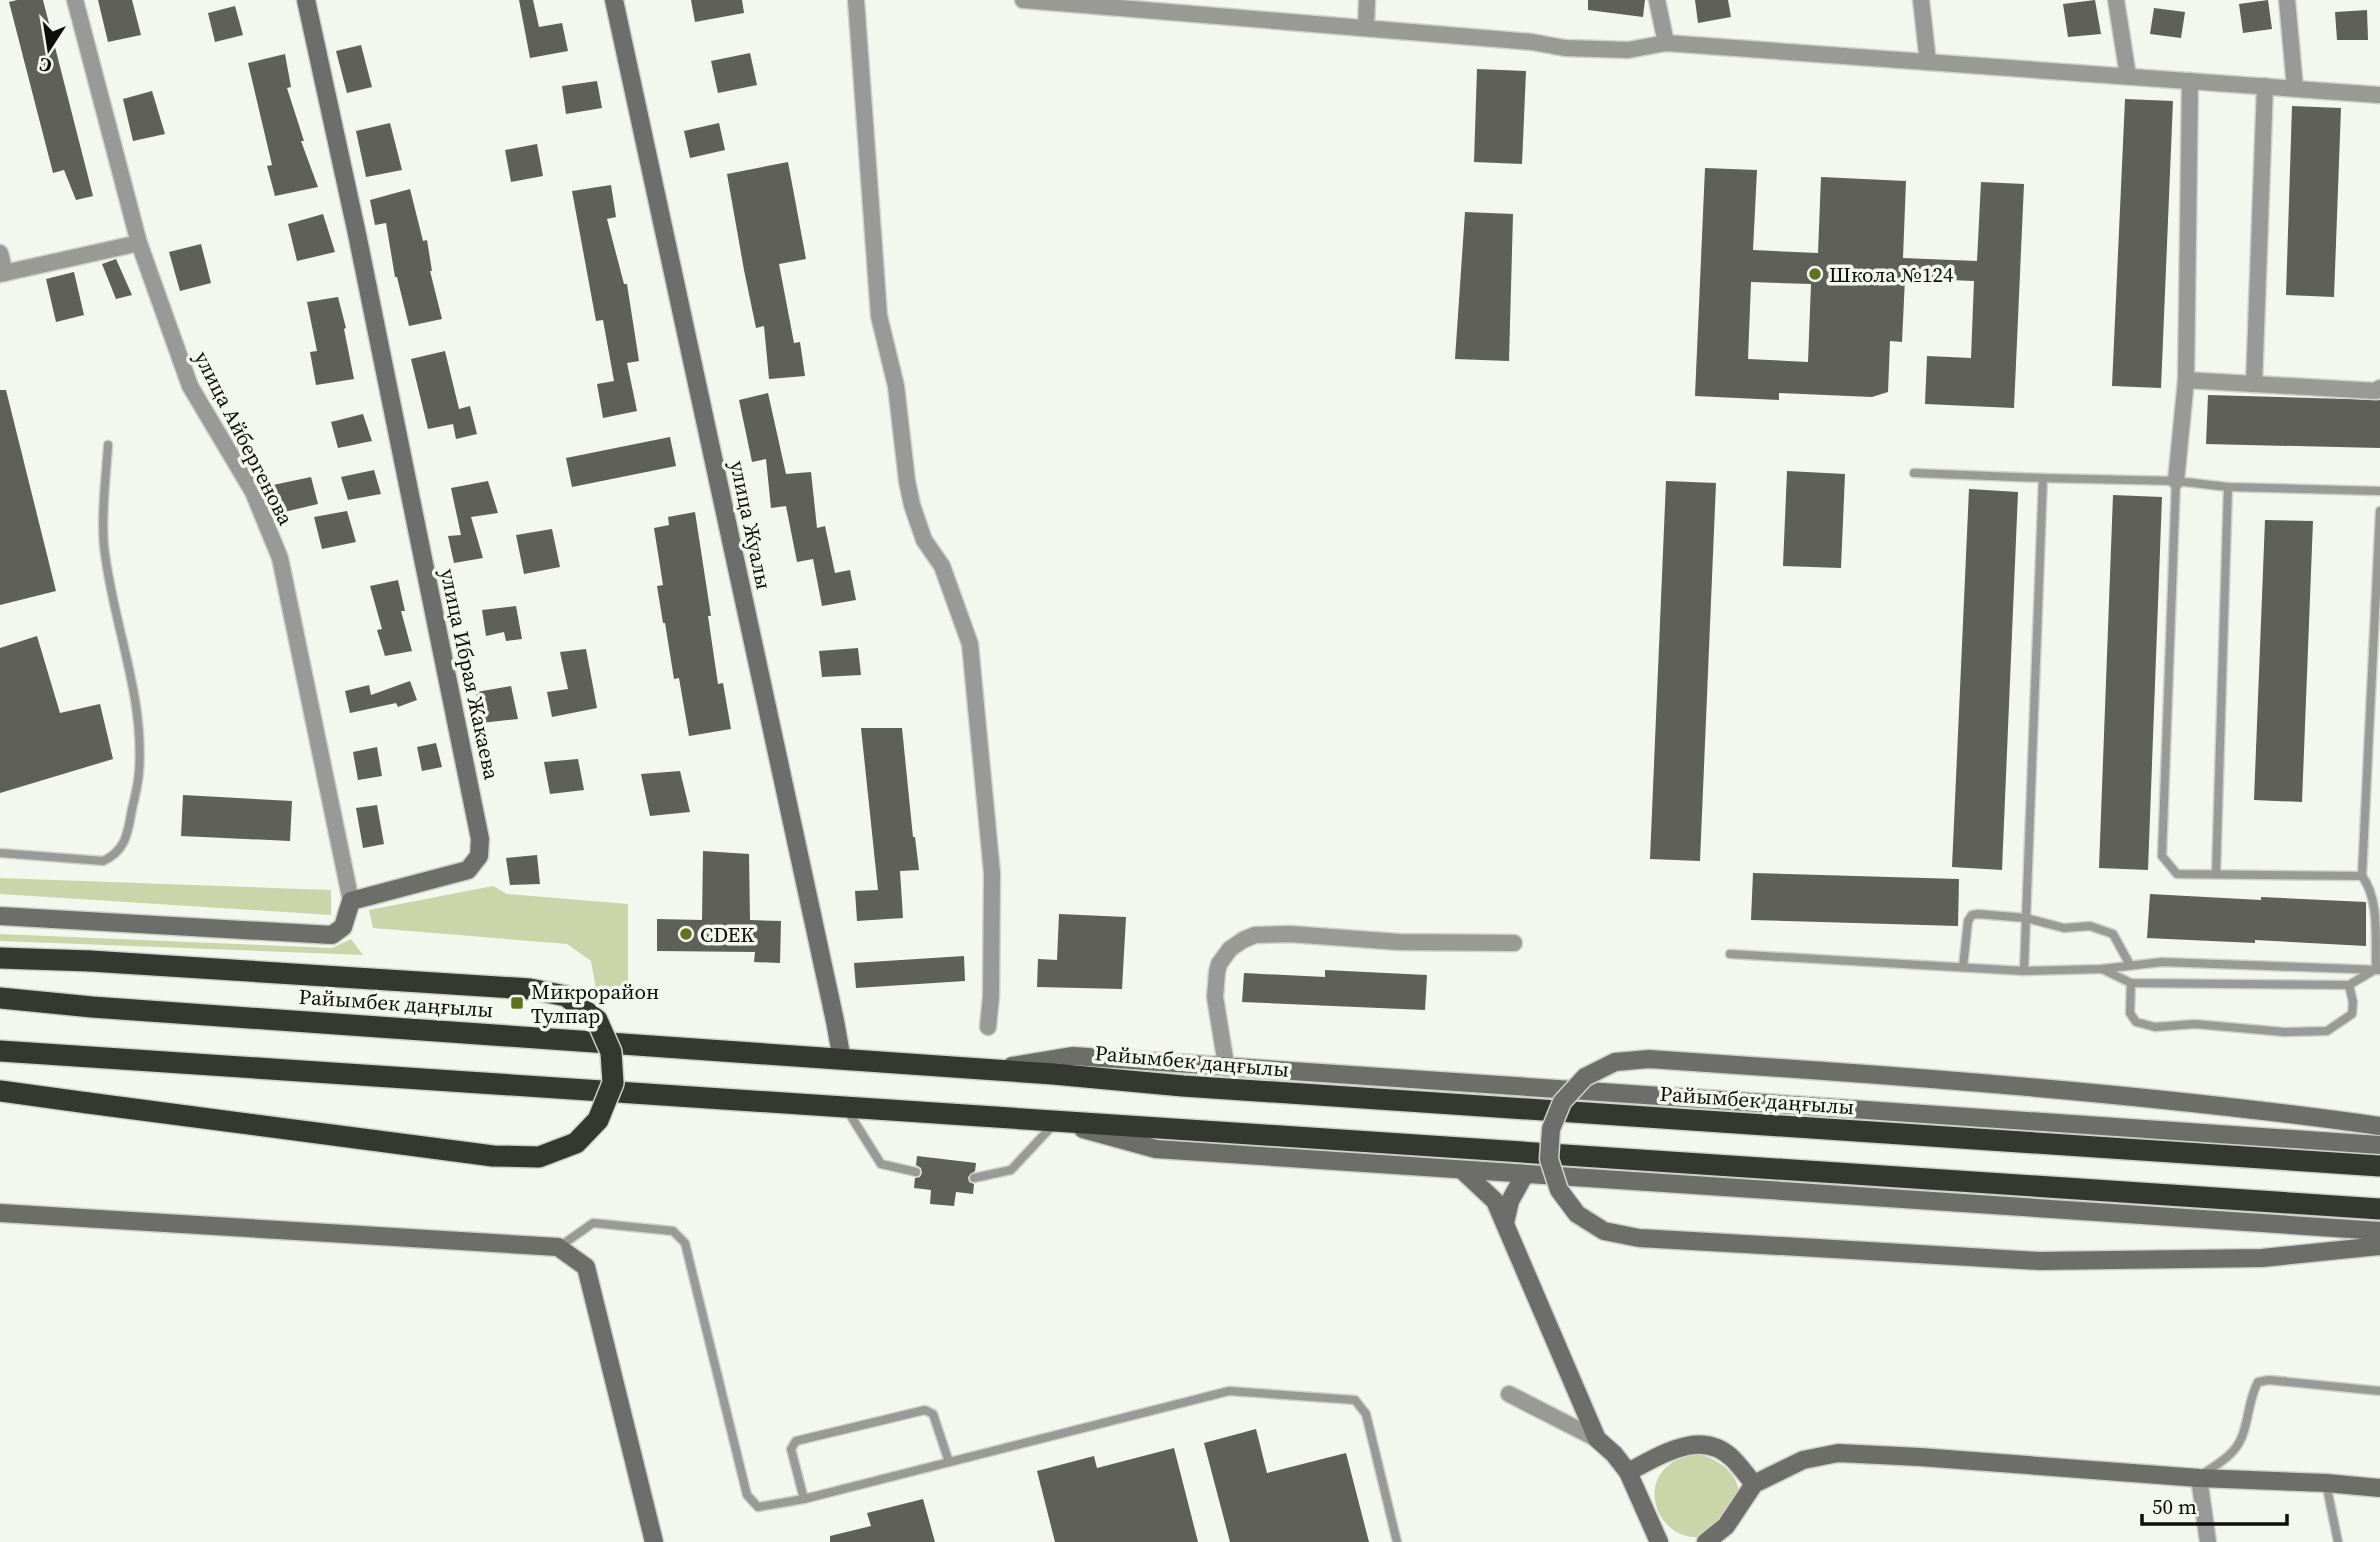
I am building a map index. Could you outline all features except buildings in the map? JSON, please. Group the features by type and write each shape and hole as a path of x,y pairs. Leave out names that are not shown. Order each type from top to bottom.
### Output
{"highway":[{"path":"0,958 90,961 530,989 566,996 597,1020 611,1052 613,1083 598,1121 576,1143 539,1157 493,1156 0,1091"},
{"name":"Райымбек даңғылы","path":"0,998 106,1008 1182,1086 2380,1166"},
{"path":"0,1051 2380,1209"}],"street":[{"name":"улица Айбергенова","path":"75,0 139,243 190,386 253,492 279,558 351,901"},
{"name":"улица Ибрая Жакаева","path":"306,0 360,248 480,839 479,856 468,870 351,901"},
{"name":"улица Жуалы","path":"614,0 842,1060"},
{"path":"856,0 879,316 896,386 906,481 924,540 942,566 970,644 992,873 991,996 988,1027"},
{"path":"1023,0 1532,42 1565,48 1628,50 1666,43 2380,95"},
{"path":"1366,28 1367,0"},
{"path":"1657,0 1666,43"},
{"path":"1921,0 1928,62"},
{"path":"2116,0 2128,76"},
{"path":"2287,0 2295,88"},
{"path":"2176,481 2186,380 2190,81"},
{"path":"2254,384 2264,86"},
{"path":"0,253 3,273 139,243"},
{"path":"2186,380 2376,391 2380,388"},
{"path":"0,916 332,935 343,927 351,901"},
{"path":"1226,1065 1215,996 1217,972 1219,964 1230,949 1255,935 1290,934 1399,942 1514,943"},
{"path":"984,1070 1073,1056 2380,1146"},
{"path":"2380,1126 2269,1110 2010,1084 1649,1059 1615,1062 1584,1077 1562,1102 1551,1129 1549,1159 1559,1190 1577,1214 1604,1231 1639,1238 2039,1262 2262,1258 2380,1246"},
{"path":"1056,1122 1156,1149 2380,1231"},
{"path":"1462,1170 1495,1200 1597,1439"},
{"path":"1505,1223 1510,1201 1525,1174"},
{"path":"0,1213 558,1247 586,1267 654,1542"},
{"path":"1509,1394 1597,1439 1614,1454 1628,1472 1659,1542"},
{"path":"1628,1472 1682,1446 1696,1444 1713,1446 1722,1451 1733,1459 1754,1484"},
{"path":"1706,1542 1730,1520 1754,1484 1803,1460 1838,1453 2380,1488"},
{"path":"2199,1478 2208,1542"}],"lane":[{"path":"0,853 103,862 117,852 127,839 139,775 139,734 136,704 104,543 108,445"},
{"path":"1914,473 2176,481 2228,487 2380,491"},
{"path":"2024,971 2043,478"},
{"path":"2176,481 2162,856 2177,874 2362,876 2372,886 2376,902 2378,970"},
{"path":"2216,874 2228,487"},
{"path":"2362,876 2380,511"},
{"path":"1964,968 1968,921 1972,915 2026,918 2064,928 2090,926 2113,934 2130,965"},
{"path":"1730,954 2024,971 2102,969 2162,962 2378,970"},
{"path":"2102,969 2131,983 2349,985 2378,970"},
{"path":"2131,983 2130,1013 2136,1022 2155,1027 2195,1024 2284,1032 2327,1031 2352,1014 2353,1002 2349,985"},
{"path":"845,1108 881,1164 915,1172"},
{"path":"974,1178 1012,1170 1056,1122"},
{"path":"558,1247 593,1223 674,1231 685,1242 747,1495 758,1507 804,1499 1228,1391 1355,1400 1366,1414 1397,1542"},
{"path":"2199,1478 2233,1451 2242,1437 2258,1382 2269,1380 2380,1391"},
{"path":"804,1499 791,1449 796,1441 925,1410 933,1414 949,1462"},
{"path":"2326,1483 2338,1542"}],"green space":[{"path":"0,878 331,890 331,915 0,894"},
{"path":"493,886 507,894 628,904 628,996 597,995 591,961 567,944 373,928 369,910"},
{"path":"0,934 332,948 351,939 363,955 0,941"},
{"path":"1695,1454 1723,1465 1736,1480 1739,1489 1739,1499 1734,1512 1701,1537 1684,1535 1671,1528 1661,1516 1655,1502 1655,1487 1661,1473 1674,1461"}],"place":[{"name":"Школа №124","path":"1815,274"},
{"name":"CDEK","path":"686,934"},
{"name":"Микрорайон Тулпар","path":"517,1003"}]}
